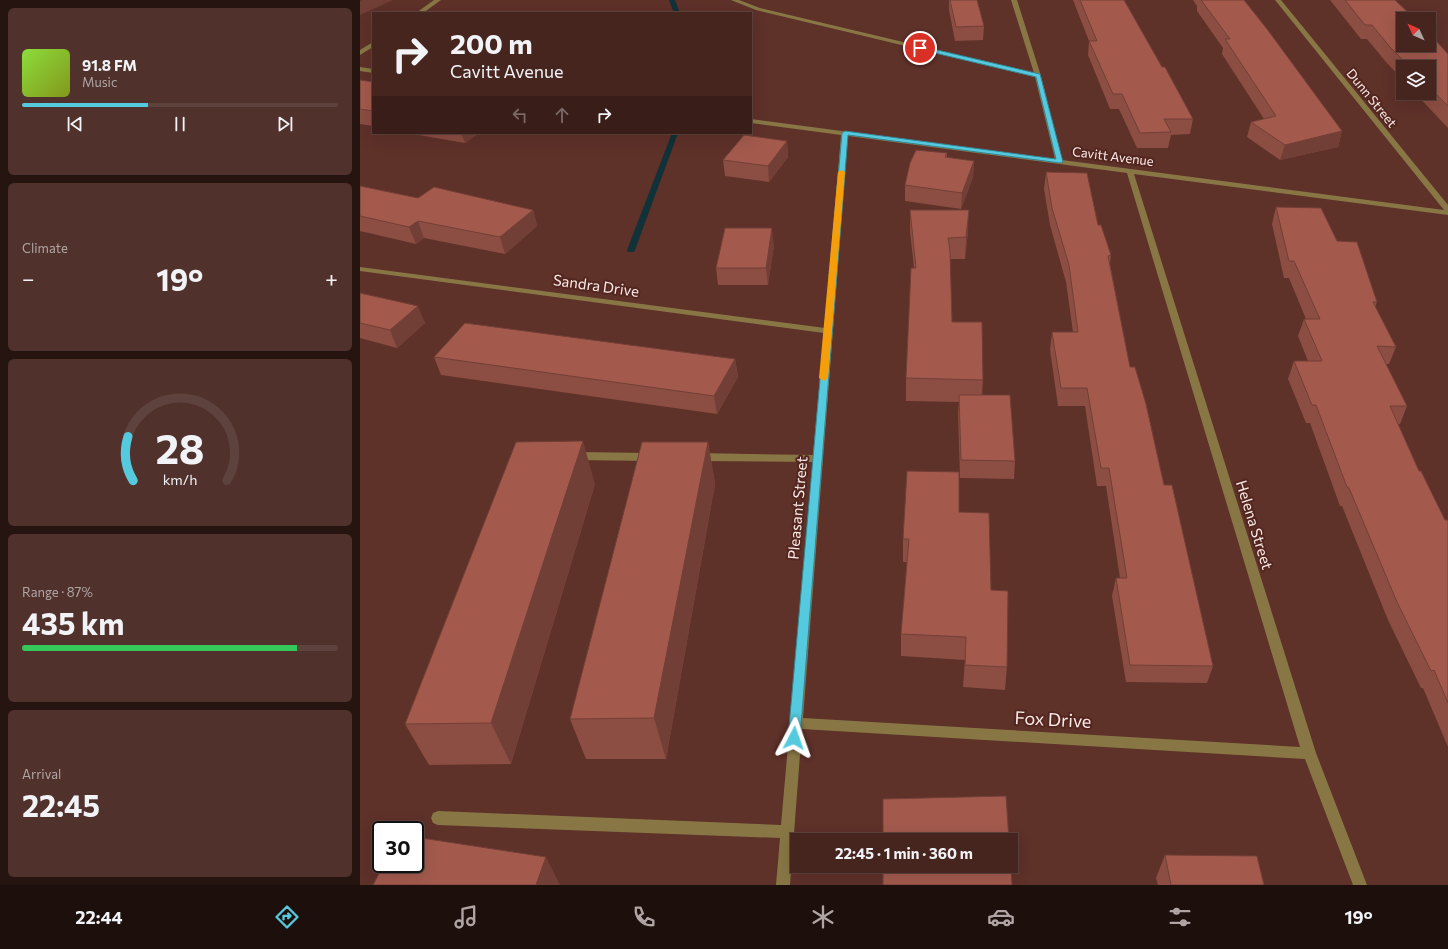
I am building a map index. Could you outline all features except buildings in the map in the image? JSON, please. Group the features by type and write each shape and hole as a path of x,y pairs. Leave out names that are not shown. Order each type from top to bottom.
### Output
{"street":[{"path":"420,12 438,0"},
{"path":"734,0 758,9 1038,76"},
{"path":"1014,0 1038,76 1060,162"},
{"name":"Dunn Street","path":"1278,0 1448,211"},
{"path":"360,53 372,45"},
{"path":"360,69 372,71"},
{"name":"Cavitt Avenue","path":"752,121 1448,211"},
{"name":"Pleasant Street","path":"783,885 845,133"},
{"name":"Helena Street","path":"1130,171 1309,753 1360,885"},
{"name":"Sandra Drive","path":"360,269 828,331"},
{"path":"566,456 660,457"},
{"path":"684,457 817,459"},
{"name":"Fox Drive","path":"796,723 1309,753"},
{"path":"438,818 787,832"}],"waterway":[{"path":"672,0 677,12"},
{"path":"631,250 675,134"}],"slow traffic":[{"path":"824,378 841,172"}],"route":[{"path":"794,738 845,133 1060,162 1038,76 920,48"}]}
